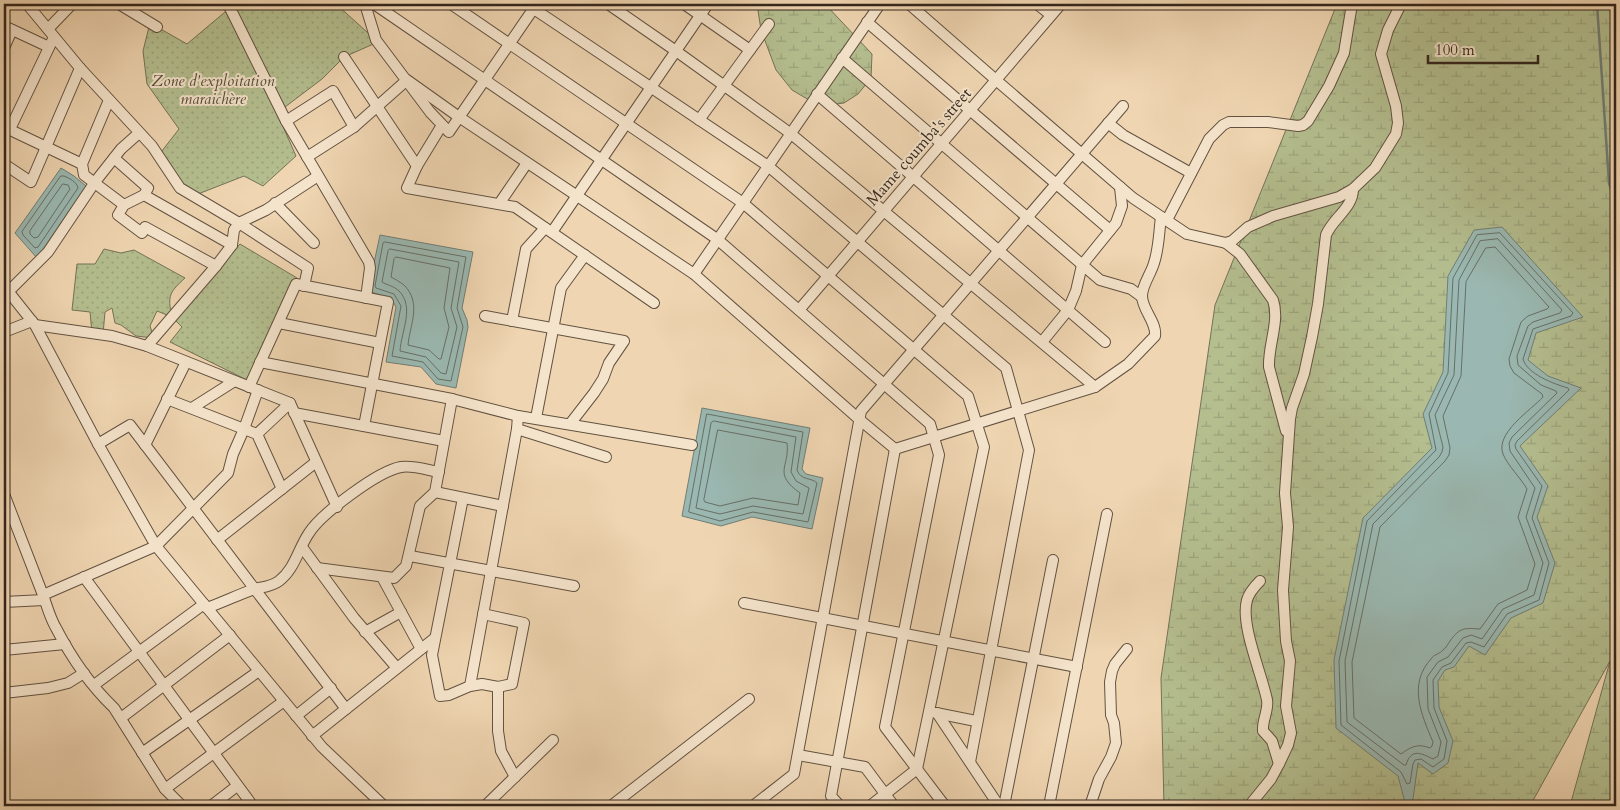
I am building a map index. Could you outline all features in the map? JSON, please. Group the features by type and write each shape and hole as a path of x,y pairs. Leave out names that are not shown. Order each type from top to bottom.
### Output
{"street":[{"path":"27,4 50,37 152,146 180,188 239,223 308,268 304,286"},
{"path":"72,4 50,37 7,128 82,164"},
{"path":"120,4 157,27"},
{"path":"228,4 286,121 369,262 366,298"},
{"path":"365,4 376,40 430,112 449,132 535,6 650,88 768,166 1006,368 1029,450 976,721 970,762"},
{"path":"374,4 717,239 930,424 939,455 885,726 945,806"},
{"path":"451,4 743,203 968,396 984,447 944,641 933,713 917,769 870,806"},
{"path":"608,4 676,50 790,133 1095,387"},
{"path":"684,4 750,50"},
{"path":"512,321 526,249 548,230 576,196 708,4"},
{"path":"694,274 880,4"},
{"path":"909,4 1133,198 1191,236 1226,244 1240,254 1275,305 1269,366 1288,440"},
{"path":"1037,4 1051,15"},
{"name":"Mame coumba's street","path":"798,310 1061,4"},
{"path":"895,449 1095,387 1128,364 1155,336 1156,331 1145,309 1142,297 1143,291 1155,262 1164,218 1209,139 1229,122 1268,122 1291,127 1303,125 1308,121 1329,86 1344,53 1352,4"},
{"path":"1226,244 1254,224 1290,211 1328,201 1354,189 1376,168 1396,134 1398,123 1396,106 1381,54 1388,30 1401,4"},
{"path":"867,22 1110,230"},
{"path":"700,120 769,24"},
{"path":"4,48 8,28 50,37"},
{"path":"344,57 417,166"},
{"path":"842,58 1104,283 1131,289 1142,297"},
{"path":"4,164 32,182 80,68"},
{"path":"307,157 354,127 407,80"},
{"path":"407,80 527,163 694,274 895,449"},
{"path":"286,121 333,91 354,127"},
{"path":"817,94 1105,342"},
{"path":"109,100 82,164 84,175 124,205"},
{"path":"753,806 794,774 861,411 1123,106"},
{"path":"1108,123 1123,135 1191,173"},
{"path":"442,125 417,166 407,188 515,207 654,302"},
{"path":"139,133 121,149 95,182 48,252 5,290 34,323 98,444 156,546 322,748 384,806"},
{"path":"114,158 148,188 144,195 124,205 118,215 142,233 145,227 216,266"},
{"path":"499,204 527,163"},
{"path":"147,346 232,245 234,230 239,223 266,210 318,176"},
{"path":"1042,342 1068,310 1076,291 1082,265 1116,223 1122,206 1120,187"},
{"path":"1249,806 1271,780 1288,745 1291,733 1286,706 1290,661 1286,641 1283,590 1288,527 1285,493 1290,413 1304,374 1315,320 1326,235 1350,203 1354,189"},
{"path":"144,195 232,245"},
{"path":"275,203 314,243"},
{"path":"536,418 561,288 585,255"},
{"path":"4,602 43,598 84,577 156,546 228,473 233,454 244,429 260,362 296,284 388,302 364,426"},
{"path":"485,316 624,341 609,363 603,379 594,393 570,424"},
{"path":"279,322 380,342"},
{"path":"4,332 34,323 112,336 147,346 234,382 290,402 336,507"},
{"path":"145,445 186,362"},
{"path":"260,362 452,399 518,416 692,445"},
{"path":"192,408 234,382"},
{"path":"167,399 257,434 282,489"},
{"path":"317,568 394,578 406,566 410,556 420,506 435,492 452,399"},
{"path":"257,434 290,402"},
{"path":"294,413 444,441"},
{"path":"470,686 518,416"},
{"path":"98,444 130,425 346,708"},
{"path":"517,430 606,458"},
{"path":"840,806 831,796 895,449"},
{"path":"218,540 316,462"},
{"path":"94,685 206,606 279,581 290,570 307,534 315,524 364,484 398,468 407,467 439,472"},
{"path":"435,492 503,506"},
{"path":"4,494 55,627 84,674 121,718 165,789 182,806"},
{"path":"463,498 432,655 440,696 449,695 470,686 482,684 498,687 512,684 524,623 483,614"},
{"path":"1049,806 1107,514"},
{"path":"302,547 366,632 396,668"},
{"path":"410,556 574,586"},
{"path":"1004,806 1053,560"},
{"path":"84,577 250,802"},
{"path":"382,577 421,649"},
{"path":"1260,581 1246,601 1246,617 1252,648 1267,701 1263,731 1272,741 1279,764"},
{"path":"744,602 1077,667"},
{"path":"366,632 401,612"},
{"path":"121,718 230,635"},
{"path":"312,736 435,638"},
{"path":"4,650 65,644"},
{"path":"1090,806 1099,779 1116,743 1114,723 1111,715 1110,682 1115,664 1126,649"},
{"path":"142,753 259,671"},
{"path":"4,693 48,688 68,683 84,674"},
{"path":"498,687 498,731 501,750 515,777"},
{"path":"296,716 331,688"},
{"path":"611,806 749,699"},
{"path":"165,789 284,701"},
{"path":"933,713 976,721"},
{"path":"933,713 970,762 999,806"},
{"path":"485,806 553,740"},
{"path":"798,754 865,767 894,806"},
{"path":"211,806 238,786"}],"green space":[{"name":"Zone d'exploitation maraichère","path":"239,4 336,4 378,42 344,57 322,79 281,110 241,31 296,156 263,186 244,176 193,196 158,156 179,129 147,84 143,51 150,23 187,44 225,12 233,13 232,11"},
{"path":"757,4 825,4 872,54 871,78 858,94 844,103 828,105 809,100 792,90 776,70 761,30"},
{"path":"1337,4 1616,4 1616,806 1570,806 1610,661 1530,806 1164,806 1161,678 1215,305"},
{"path":"240,244 297,278 251,382 170,342 182,327 172,317"},
{"path":"104,249 121,253 134,250 185,278 171,294 172,317 157,311 150,326 154,338 136,336 115,323 112,308 105,312 103,334 92,333 90,312 72,310 77,264 95,264"}],"water":[{"path":"61,168 86,186 37,258 15,233"},
{"path":"1502,227 1583,317 1536,333 1528,360 1548,376 1581,388 1520,446 1548,486 1537,517 1555,563 1543,603 1511,618 1485,655 1469,646 1454,667 1445,670 1438,681 1439,707 1453,741 1448,763 1433,774 1418,763 1412,806 1406,806 1398,776 1336,728 1334,660 1363,518 1432,448 1423,414 1443,372 1448,276 1474,230"},
{"path":"380,235 473,252 462,308 468,327 456,388 436,384 421,367 386,362 396,307 391,298 368,291"},
{"path":"702,408 810,428 802,469 806,474 823,478 812,529 752,517 721,526 682,516"}],"waterway":[{"path":"1597,4 1609,183 1616,204"}]}
